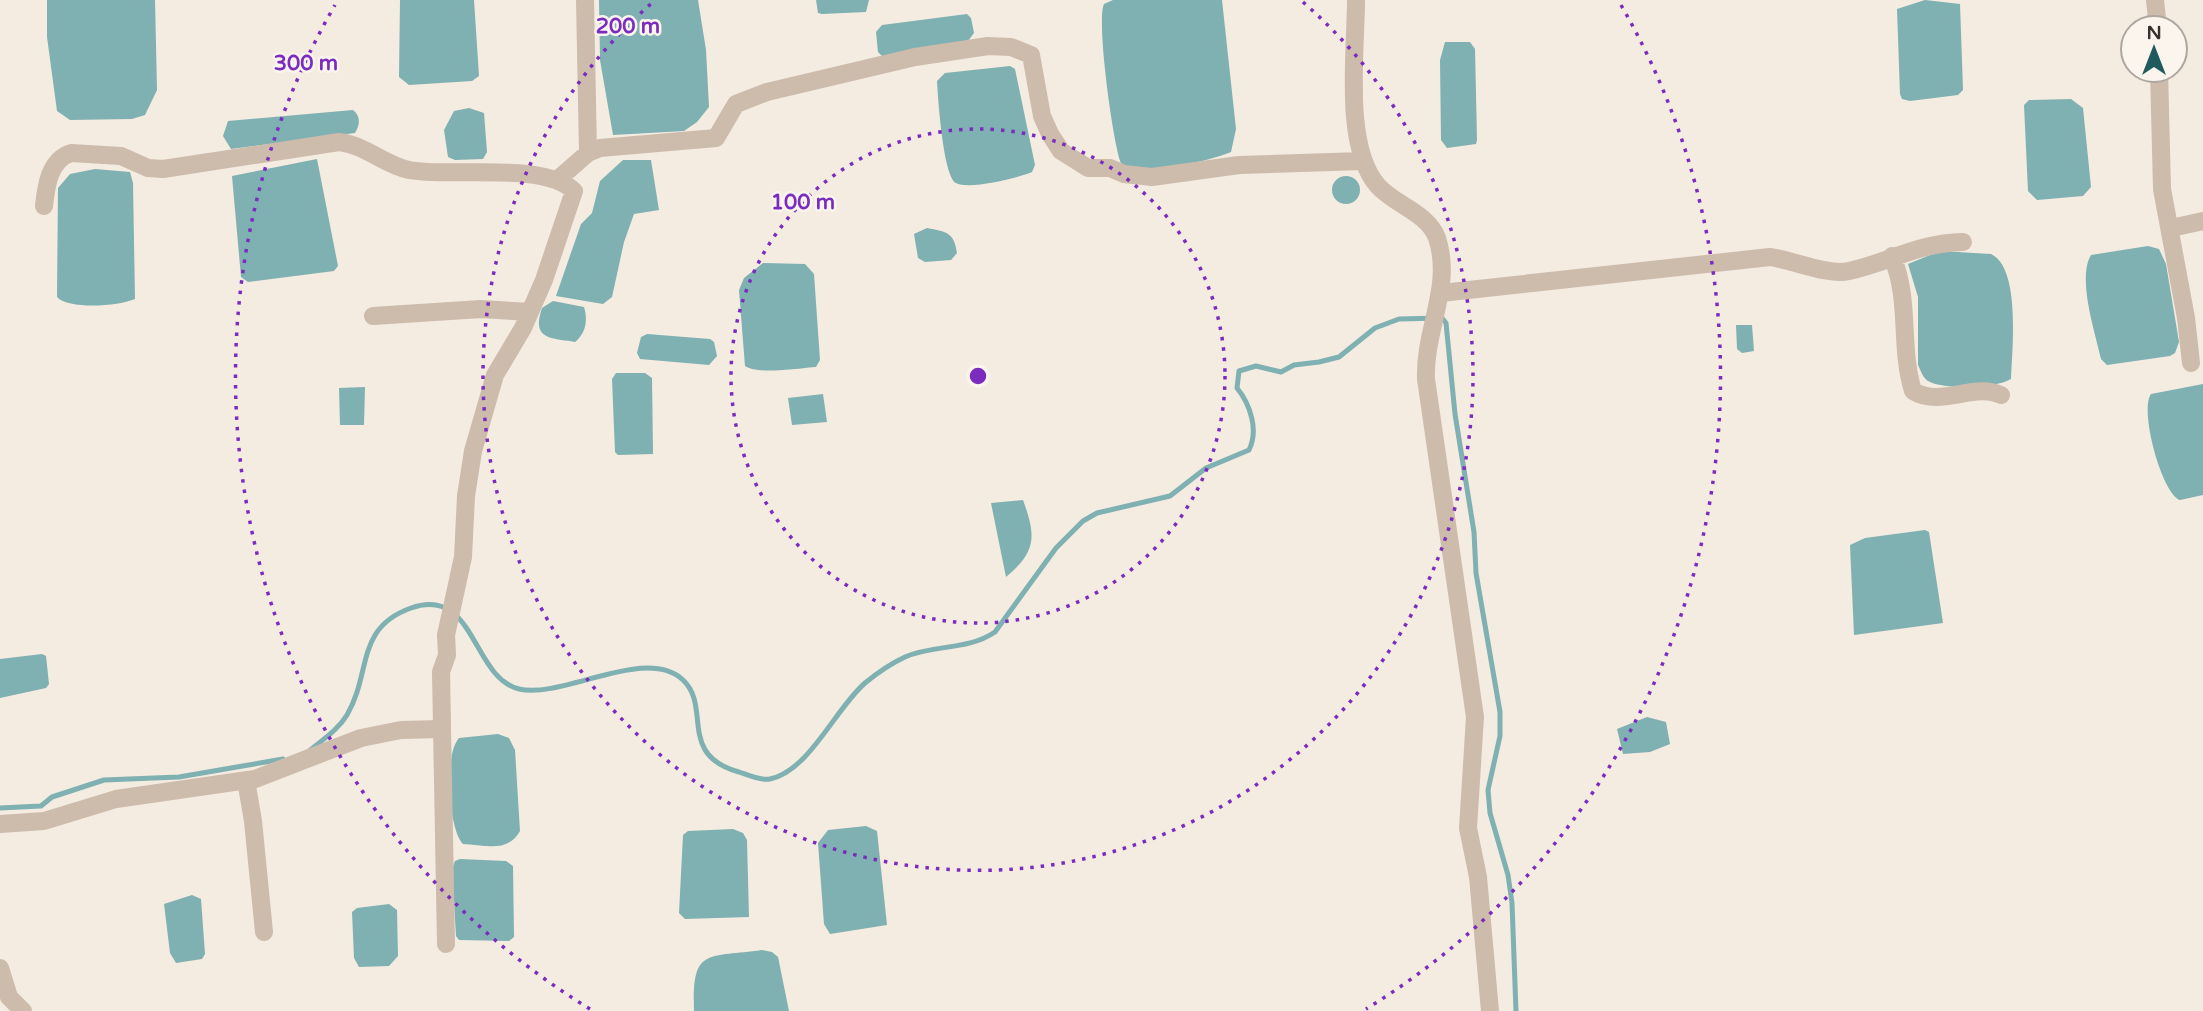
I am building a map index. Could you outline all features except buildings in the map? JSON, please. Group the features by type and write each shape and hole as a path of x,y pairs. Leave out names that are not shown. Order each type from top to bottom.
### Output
{"street":[{"path":"585,0 588,153"},
{"path":"1356,0 1356,128 1362,160 1371,178 1385,194 1432,227 1439,247 1437,307 1425,357 1428,405 1442,476 1453,579 1475,717 1468,828 1478,877 1490,1011"},
{"path":"557,180 588,153 609,146 706,141 722,133 730,111 746,99 915,57 988,46 1011,47 1031,55 1042,116 1050,134 1061,151 1088,168 1110,168 1152,177 1239,165 1362,160"},
{"path":"2159,84 2162,189 2171,228 2191,363"},
{"path":"44,206 46,183 60,159 71,153 121,156 148,168 163,169 339,142 352,144 393,166 411,171 500,173 557,180 575,191 530,312 495,375 473,451 466,496 463,556 446,635 447,655 441,672 446,944"},
{"path":"2171,228 2203,221"},
{"path":"1437,307 1770,257 1834,272 1849,271 1938,243 1963,242"},
{"path":"1892,256 1901,278 1906,307 1907,359 1913,391 1940,398 1993,391 2001,395"},
{"path":"373,316 481,309 530,312"},
{"path":"0,824 44,821 116,799 246,780 361,738 401,730 442,729"},
{"path":"246,780 253,821 264,932"},
{"path":"0,968 9,997 23,1011"}],"water":[{"path":"47,0 155,0 157,90 145,115 132,119 70,120 57,111 47,37"},
{"path":"400,0 474,0 479,76 472,81 409,85 399,77"},
{"path":"599,0 698,0 706,50 709,107 697,122 684,131 613,135 600,60"},
{"path":"816,0 869,0 866,12 822,14 818,13"},
{"path":"1113,0 1222,0 1236,129 1231,152 1207,160 1158,168 1142,169 1121,163 1110,108 1102,33 1104,4"},
{"path":"1925,0 1960,4 1963,90 1958,95 1910,101 1902,99 1900,94 1897,9"},
{"path":"967,14 971,18 974,33 968,41 884,58 878,52 876,32 882,25"},
{"path":"1445,42 1470,42 1475,49 1476,144 1447,148 1441,140 1440,60"},
{"path":"1010,66 1015,69 1035,165 1032,172 982,184 956,183 951,177 945,152 937,81 945,73"},
{"path":"2071,99 2083,108 2091,187 2083,196 2037,200 2028,191 2024,105 2029,100"},
{"path":"469,108 484,113 487,152 483,159 455,160 448,157 444,130 454,111"},
{"path":"353,110 359,121 355,133 231,149 223,136 228,121"},
{"path":"317,159 338,266 334,271 248,282 241,277 232,176"},
{"path":"623,160 651,160 659,210 634,214 624,242 612,297 603,304 556,296 581,224 592,213 600,181"},
{"path":"95,169 130,172 133,183 135,299 106,305 72,304 57,297 58,188 70,174"},
{"path":"1346,176 1356,180 1360,190 1356,200 1346,204 1336,200 1332,190 1336,180"},
{"path":"927,228 944,232 954,241 957,253 951,260 925,262 918,258 914,234"},
{"path":"2148,246 2159,249 2166,264 2179,342 2175,353 2170,356 2107,365 2101,359 2088,306 2087,265 2091,255"},
{"path":"1940,251 1991,254 2001,262 2007,275 2013,311 2011,379 1984,386 1959,387 1938,385 1923,375 1918,365 1918,297 1908,264"},
{"path":"763,263 805,264 814,274 820,360 816,367 769,371 745,366 739,290 744,278"},
{"path":"553,301 584,307 585,326 582,335 575,342 551,338 541,332 539,318 542,308"},
{"path":"1736,325 1752,325 1754,351 1742,353 1737,349"},
{"path":"647,334 710,339 714,342 717,356 709,365 640,359 637,353 641,337"},
{"path":"616,373 645,373 652,378 653,454 618,455 615,452 612,379"},
{"path":"2203,384 2203,495 2180,500 2166,483 2154,451 2148,403 2151,394"},
{"path":"365,387 364,425 340,425 339,388"},
{"path":"823,394 827,422 792,425 788,398"},
{"path":"1023,500 1032,533 1031,542 1024,559 1006,577 991,503"},
{"path":"1925,530 1929,532 1943,623 1854,635 1850,545 1865,538"},
{"path":"42,654 46,656 49,684 46,688 0,698 0,659"},
{"path":"1647,717 1666,722 1670,744 1650,752 1623,754 1617,729"},
{"path":"498,734 509,738 515,750 520,831 515,838 502,845 463,844 458,836 451,808 450,774 454,746 459,738"},
{"path":"866,826 877,831 887,925 830,934 824,924 818,843 828,830"},
{"path":"733,829 743,833 747,840 749,917 685,919 679,913 683,835 688,831"},
{"path":"455,861 506,861 513,866 514,937 509,941 459,940 456,936 452,869"},
{"path":"192,895 201,899 205,954 202,959 176,963 170,953 164,904"},
{"path":"389,904 397,910 398,956 389,966 359,967 354,958 352,912 357,908"},
{"path":"762,950 772,952 778,957 789,1011 694,1011 696,976 706,959"}],"waterway":[{"path":"309,751 347,715 355,699 367,653 381,627 411,608 432,604 448,609 461,621 491,668 503,681 519,689 558,687 627,670 648,668 667,671 683,680 691,691 702,743 708,754 720,764 759,778 770,779 784,774 809,752 854,694 884,669 916,653 962,645 995,632 1056,548 1083,521 1097,513 1170,496 1206,468 1249,450 1253,434 1252,418 1237,388 1239,371 1256,366 1281,372 1294,365 1339,357 1375,328 1399,319 1442,318 1446,323 1455,414 1474,532 1476,573 1500,712 1500,736 1488,790 1490,813 1508,875 1512,903 1516,1011"},
{"path":"0,808 41,806 52,797 104,780 179,777 283,759"}]}
